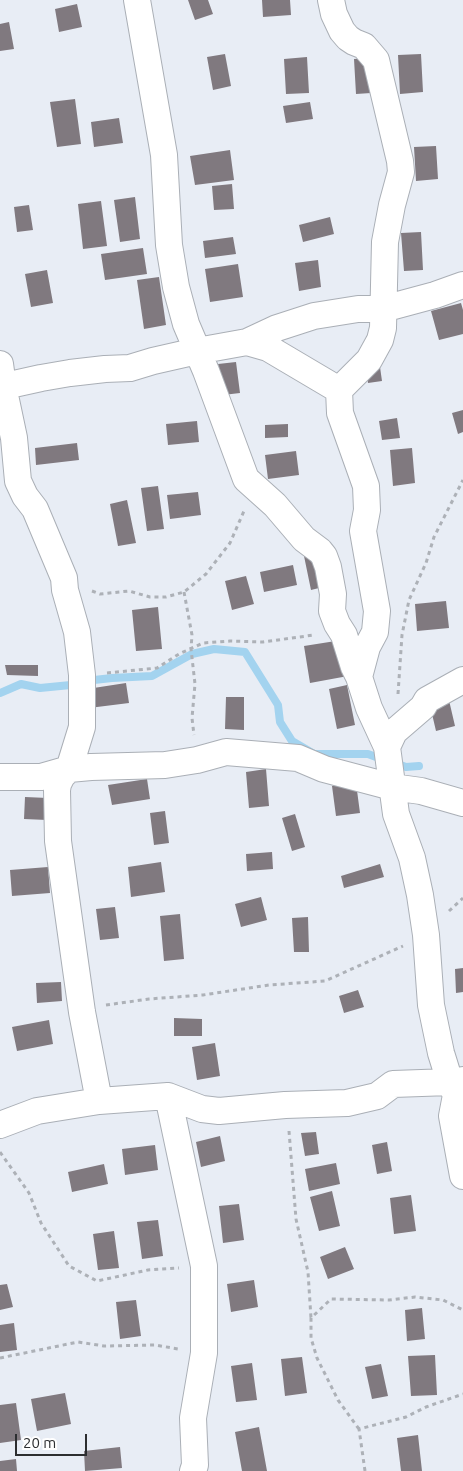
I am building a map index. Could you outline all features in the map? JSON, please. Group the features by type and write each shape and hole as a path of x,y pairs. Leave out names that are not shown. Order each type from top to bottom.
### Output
{"street":[{"path":"137,0 164,155 169,245 176,287 186,324 206,371 246,479 275,505 304,538 324,556 333,594 332,612 344,635 369,708 391,740 392,786 396,814 412,858 420,895 426,935 431,1005 441,1053 456,1081 456,1095 452,1116 463,1176"},
{"path":"331,0 334,14 342,31 348,38 369,50 376,60 401,172 385,242 382,334 369,360 339,390 342,421 366,486 367,510 363,531 377,611 375,632 367,647 359,677"},
{"path":"99,1101 82,1012 58,841 57,790 62,776 69,769 82,727 82,675 76,632 65,590 64,578 35,509 25,496 18,481 14,438 1,379 41,378 105,369 130,368 197,351 247,342 277,328 314,316 358,309 383,309 435,295 463,285"},
{"path":"247,342 268,348 339,390"},
{"path":"391,740 423,707 427,700 463,680"},
{"path":"0,778 41,777 69,769 165,765 197,760 226,752 298,758 324,769 392,786 421,791 463,803"},
{"path":"0,1125 37,1111 99,1101 168,1096 202,1109 219,1111 285,1105 347,1103 376,1096 393,1084 456,1081"},
{"path":"168,1096 204,1266 204,1353 193,1418 195,1465 193,1471"}],"path":[{"path":"64,578 100,594 129,590 150,597 184,592 206,574 230,543 248,502 246,479"},
{"path":"391,740 402,635 409,600 426,563 434,537 463,480"},
{"path":"184,592 192,635 191,648 196,684 192,718 197,760"},
{"path":"82,675 157,668 178,654 203,643 230,641 263,642 310,635 344,635"},
{"path":"82,1012 110,1003 203,995 268,985 325,981 426,935 463,898"},
{"path":"285,1105 290,1140 296,1218 308,1272 311,1338 317,1358 338,1400 360,1429 365,1471"},
{"path":"0,1152 29,1193 40,1223 69,1266 97,1281 148,1270 204,1266"},
{"path":"311,1318 331,1299 389,1300 415,1296 443,1300 463,1310"},
{"path":"0,1358 78,1342 104,1346 155,1345 204,1353"},
{"path":"360,1429 406,1417 426,1407 463,1394"}],"building":[{"path":"188,0 208,0 213,14 195,20"},
{"path":"262,0 290,0 291,15 263,17"},
{"path":"77,4 82,27 59,32 55,9"},
{"path":"9,22 14,49 0,51 0,24"},
{"path":"225,54 231,86 213,90 207,57"},
{"path":"421,54 423,92 400,94 398,55"},
{"path":"307,57 309,93 286,94 284,59"},
{"path":"369,58 371,93 356,94 354,59"},
{"path":"75,99 81,144 57,147 50,102"},
{"path":"310,102 313,119 286,123 283,106"},
{"path":"119,118 123,143 94,147 91,122"},
{"path":"436,146 438,179 416,181 414,147"},
{"path":"230,150 234,180 195,185 190,156"},
{"path":"232,184 234,209 214,210 212,186"},
{"path":"135,197 140,239 120,242 114,200"},
{"path":"101,201 107,246 83,249 78,204"},
{"path":"29,205 33,230 17,232 14,207"},
{"path":"330,217 334,234 303,242 299,225"},
{"path":"421,232 423,270 404,271 401,233"},
{"path":"233,237 236,254 205,258 203,241"},
{"path":"143,248 147,274 105,280 101,254"},
{"path":"318,260 321,287 299,291 295,263"},
{"path":"238,264 243,297 210,302 205,269"},
{"path":"47,270 53,303 31,307 25,274"},
{"path":"159,277 166,325 144,329 137,280"},
{"path":"461,303 463,310 463,334 439,340 431,311"},
{"path":"236,362 240,393 223,395 218,364"},
{"path":"380,367 382,381 368,383 366,369"},
{"path":"463,410 463,432 458,434 452,413"},
{"path":"397,418 400,438 382,440 379,421"},
{"path":"197,421 199,442 168,445 166,424"},
{"path":"288,424 288,437 265,438 265,425"},
{"path":"77,443 79,460 36,465 35,448"},
{"path":"412,448 415,483 393,486 390,450"},
{"path":"296,451 299,475 268,479 265,455"},
{"path":"158,486 164,529 147,531 141,488"},
{"path":"198,492 201,515 170,519 167,495"},
{"path":"127,500 136,543 118,546 110,504"},
{"path":"320,553 327,586 311,590 304,556"},
{"path":"293,565 297,585 264,592 260,572"},
{"path":"246,576 254,604 232,610 225,581"},
{"path":"446,601 449,628 417,631 415,604"},
{"path":"158,607 162,649 136,651 132,610"},
{"path":"342,640 348,676 310,683 304,646"},
{"path":"5,665 38,665 38,676 7,675"},
{"path":"126,683 129,703 89,708 87,689"},
{"path":"347,685 355,725 337,729 329,689"},
{"path":"448,696 455,726 436,731 429,701"},
{"path":"226,697 244,697 244,730 225,729"},
{"path":"266,769 269,806 249,808 246,772"},
{"path":"147,779 150,799 112,805 108,785"},
{"path":"356,783 360,813 336,816 332,786"},
{"path":"25,797 48,798 47,820 24,819"},
{"path":"165,811 169,843 154,845 150,813"},
{"path":"295,814 305,847 292,851 282,818"},
{"path":"272,852 273,869 247,871 246,854"},
{"path":"161,862 165,892 131,897 128,867"},
{"path":"380,864 384,877 344,888 341,876"},
{"path":"48,867 50,893 12,896 10,870"},
{"path":"261,897 267,920 241,927 235,904"},
{"path":"115,907 119,938 100,940 96,909"},
{"path":"180,914 184,959 164,961 160,916"},
{"path":"308,917 309,952 294,952 292,918"},
{"path":"463,968 463,992 456,993 455,969"},
{"path":"61,982 62,1001 37,1003 36,983"},
{"path":"358,990 364,1007 344,1013 339,996"},
{"path":"174,1018 202,1019 202,1036 174,1036"},
{"path":"49,1020 53,1044 17,1051 12,1027"},
{"path":"215,1043 220,1076 197,1080 192,1047"},
{"path":"316,1132 319,1154 305,1156 301,1133"},
{"path":"220,1136 225,1161 201,1167 196,1142"},
{"path":"387,1142 392,1171 377,1174 372,1145"},
{"path":"155,1145 158,1170 125,1175 122,1149"},
{"path":"336,1163 340,1184 309,1191 305,1169"},
{"path":"104,1164 108,1184 72,1192 68,1172"},
{"path":"332,1191 340,1226 319,1231 310,1197"},
{"path":"411,1195 416,1231 394,1234 390,1198"},
{"path":"239,1204 244,1240 223,1243 219,1206"},
{"path":"158,1220 163,1256 142,1259 137,1222"},
{"path":"114,1231 119,1268 98,1270 93,1234"},
{"path":"345,1247 354,1269 328,1279 320,1257"},
{"path":"254,1280 258,1307 231,1312 227,1284"},
{"path":"7,1284 13,1307 0,1310 0,1285"},
{"path":"136,1300 141,1336 120,1339 116,1302"},
{"path":"422,1308 425,1339 407,1341 405,1310"},
{"path":"14,1323 17,1350 0,1352 0,1325"},
{"path":"435,1355 437,1395 411,1396 408,1356"},
{"path":"302,1357 307,1393 285,1396 281,1359"},
{"path":"252,1363 257,1400 236,1402 231,1366"},
{"path":"381,1364 388,1396 372,1399 365,1367"},
{"path":"65,1393 71,1424 37,1431 31,1399"},
{"path":"16,1403 21,1440 0,1443 0,1405"},
{"path":"259,1427 267,1471 242,1471 235,1432"},
{"path":"418,1435 422,1471 401,1471 397,1438"},
{"path":"120,1447 122,1468 85,1471 84,1451"},
{"path":"16,1459 17,1471 0,1471 0,1461"}],"waterway":[{"path":"0,693 21,684 40,688 81,684 85,681 112,678 152,676 192,654 214,649 245,652 278,705 280,722 292,741 314,754 368,754 384,760"},
{"path":"395,763 406,767 419,766"}]}
